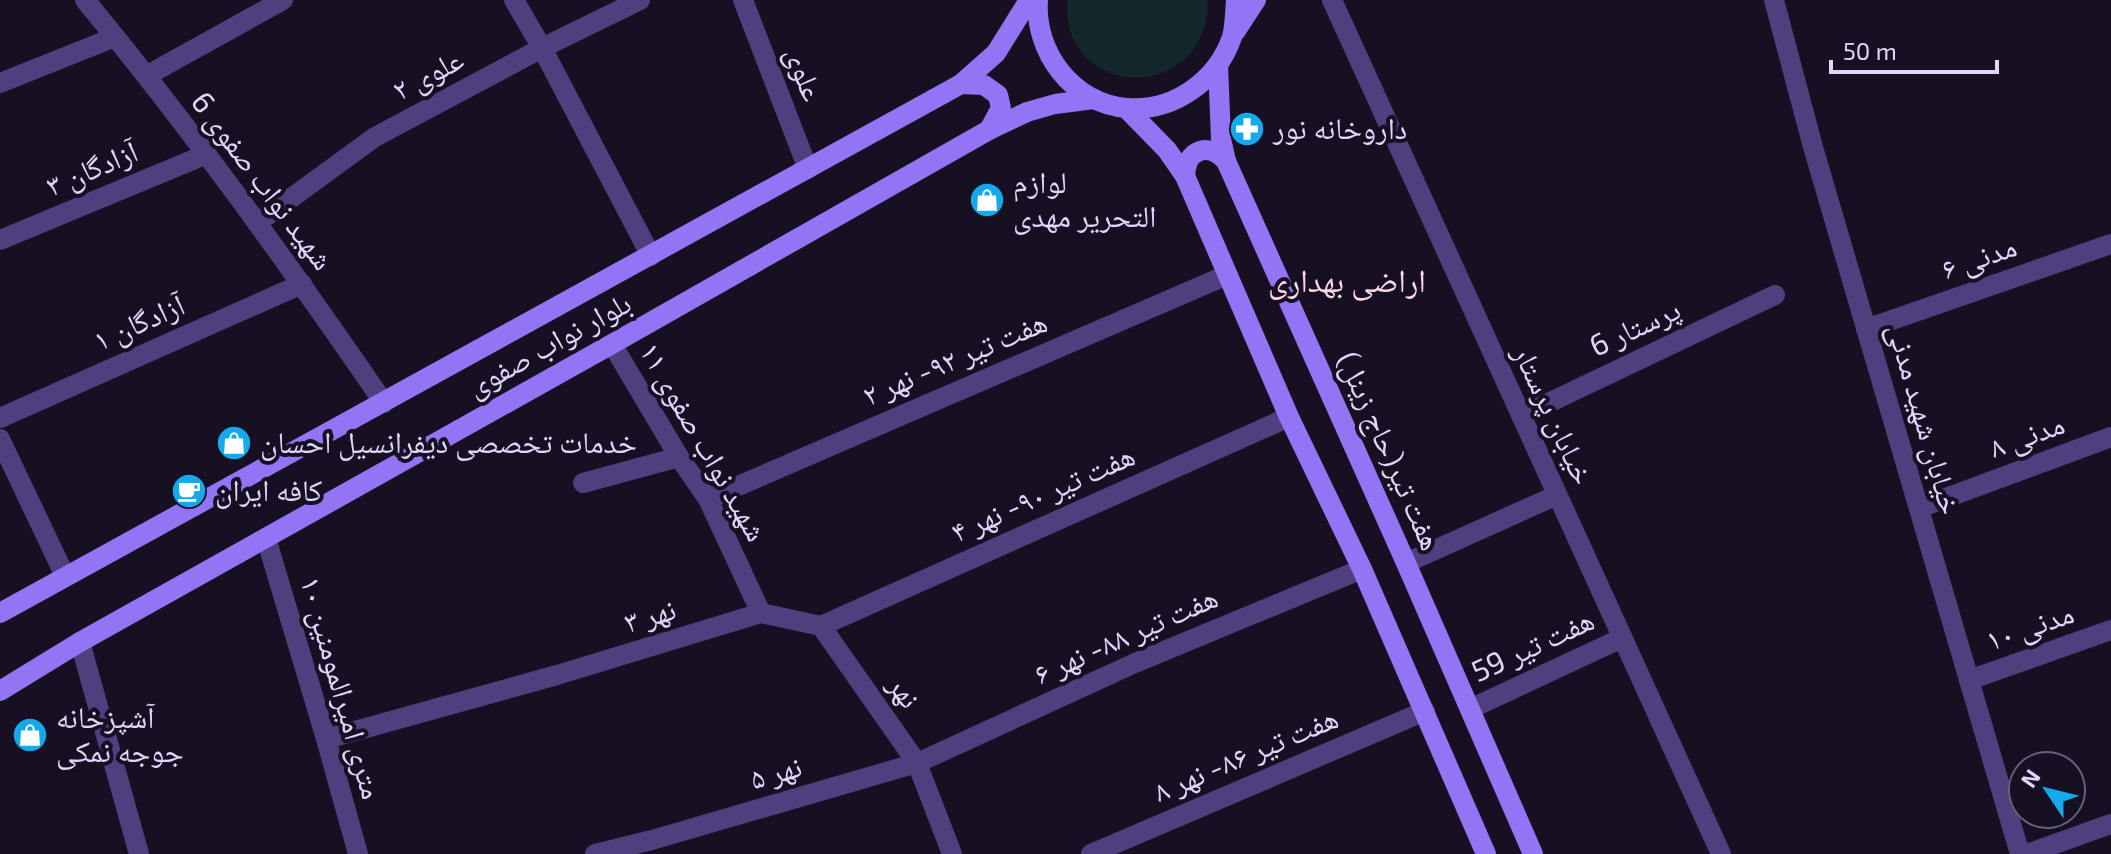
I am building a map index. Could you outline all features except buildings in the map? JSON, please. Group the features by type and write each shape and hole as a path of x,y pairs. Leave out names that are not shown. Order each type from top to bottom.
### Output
{"main road":[{"name":"بلوار نواب صفوی","path":"0,613 961,84 996,53 1029,0"},
{"path":"1038,0 1037,17 1045,51 1066,79 1094,99 1126,108 1161,105 1193,90 1218,65 1232,35 1256,0"},
{"path":"1232,35 1236,0"},
{"name":"هفت تیر(حاج زینل)","path":"1218,65 1221,139 1226,161 1533,854"},
{"path":"961,84 984,85 998,95 1001,108 989,130"},
{"name":"بلوار نواب صفوی","path":"0,691 80,642 989,130 1027,112 1055,104 1094,99"},
{"path":"1126,108 1167,150 1185,176 1289,417 1362,569 1486,854"},
{"path":"1185,176 1190,157 1199,151 1209,150 1226,161"}],"street":[{"name":"شهید نواب صفوی 6","path":"85,0 207,154 384,403"},
{"path":"146,76 283,0"},
{"path":"514,0 651,256"},
{"name":"علوی ۲","path":"257,223 375,137 640,0"},
{"name":"علوی","path":"743,0 808,169"},
{"name":"خیابان پرستار","path":"1332,0 1721,854"},
{"name":"خیابان شهید مدنی","path":"1774,0 1813,147 2020,854"},
{"path":"0,83 115,37"},
{"name":"آزادگان ۳","path":"0,240 207,154"},
{"name":"مدنی ۶","path":"1866,329 2111,244"},
{"name":"هفت تیر ۹۲- نهر ۲","path":"708,499 1227,275"},
{"name":"آزادگان ۱","path":"0,418 302,284"},
{"name":"پرستار 6","path":"1521,416 1775,295"},
{"name":"شهید نواب صفوی ۱۱","path":"612,344 679,457 708,499 761,613"},
{"name":"هفت تیر ۹۰- نهر ۴","path":"821,626 1289,417"},
{"name":"مدنی ۸","path":"1919,508 2111,437"},
{"path":"0,439 65,576"},
{"path":"583,483 679,457"},
{"path":"1406,563 1557,495"},
{"name":"۱۰ متری امیرالمومنین","path":"266,538 358,854"},
{"name":"هفت تیر ۸۸- نهر ۶","path":"917,763 1135,663 1362,569"},
{"path":"761,613 821,626"},
{"name":"نهر ۳","path":"326,739 557,675 761,613"},
{"name":"نهر","path":"821,626 917,763 952,854"},
{"name":"مدنی ۱۰","path":"1969,680 2111,630"},
{"name":"هفت تیر 59","path":"1470,709 1622,638"},
{"path":"80,642 139,854"},
{"name":"هفت تیر ۸۶- نهر ۸","path":"1091,854 1425,711"},
{"name":"نهر ۵","path":"595,854 917,763"},
{"path":"2027,854 2111,824"}],"green space":[{"path":"1067,0 1207,0 1206,22 1198,42 1171,69 1136,78 1102,69 1087,58 1070,32"}],"place":[{"name":"داروخانه نور","path":"1247,129"},
{"name":"لوازم التحریر مهدی","path":"987,200"},
{"name":"خدمات تخصصی دیفرانسیل احسان","path":"234,443"},
{"name":"کافه ایران","path":"189,491"},
{"name":"آشپزخانه جوجه نمکی","path":"30,735"}],"district":[{"name":"اراضی بهداری","path":"1347,281"}]}
